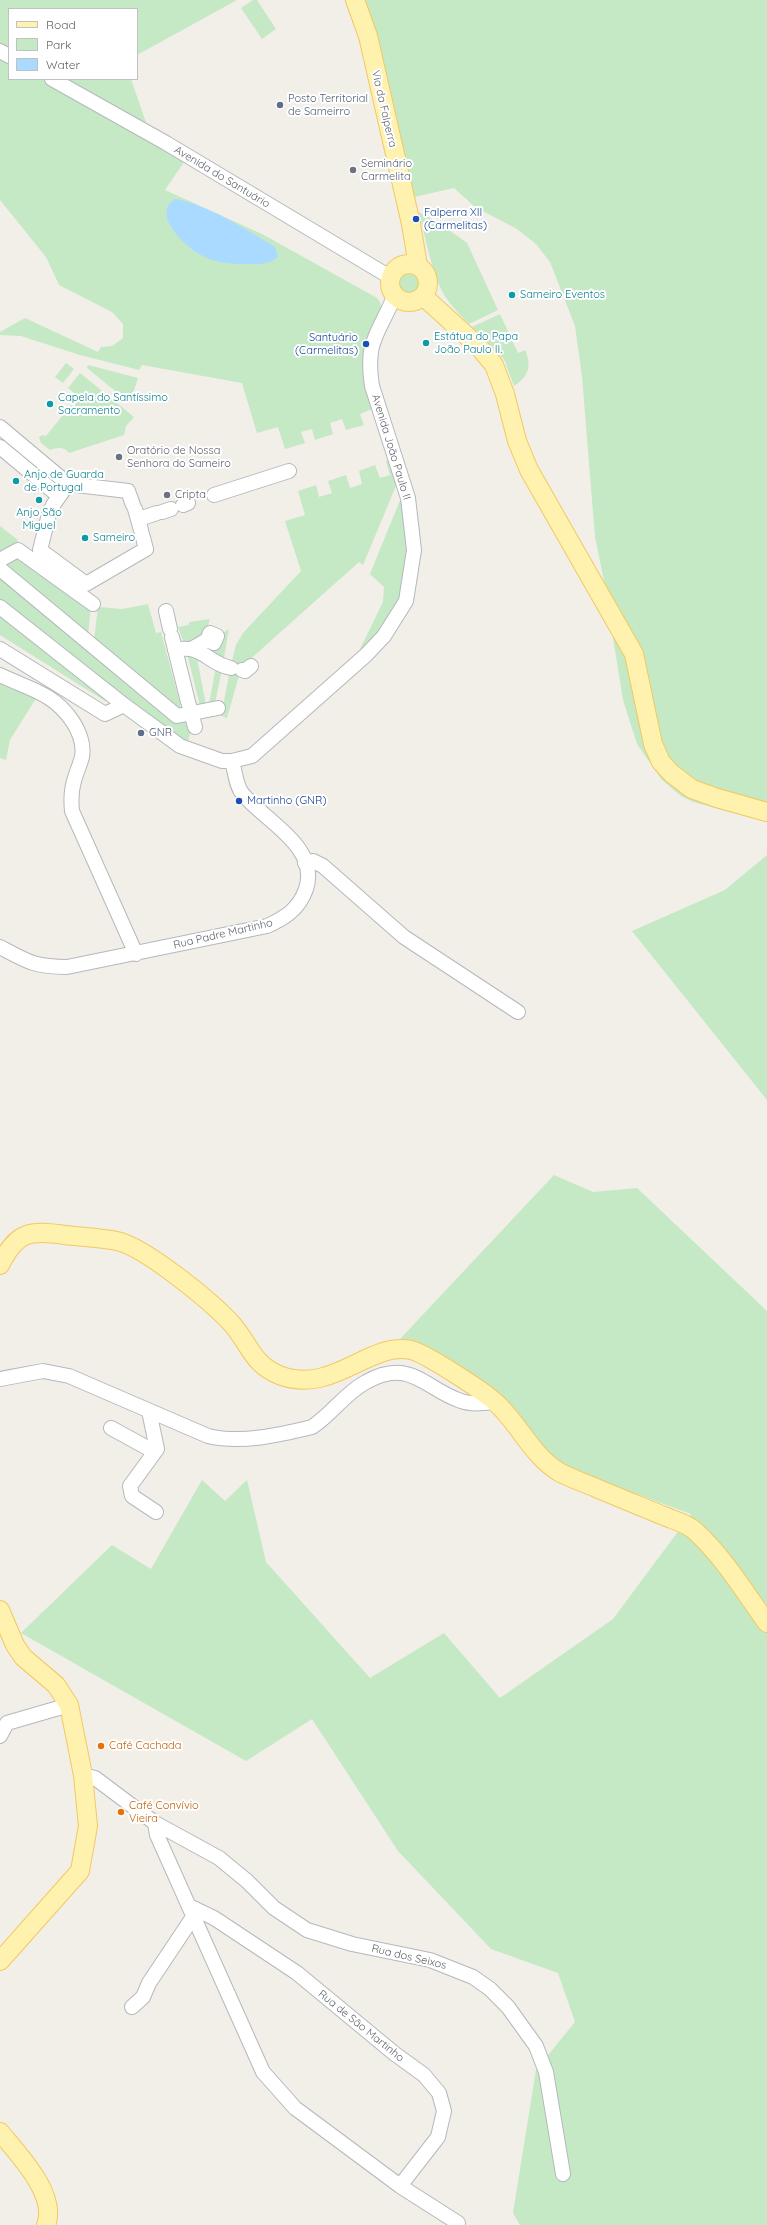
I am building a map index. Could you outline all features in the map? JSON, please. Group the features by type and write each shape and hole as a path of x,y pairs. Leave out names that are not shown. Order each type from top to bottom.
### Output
{"main road":[{"name":"Via da Falperra","path":"355,0 368,36 411,224 418,266"},
{"path":"407,264 418,266 427,277 428,287 424,296 409,303 394,297 389,286 390,277 393,272 401,265 407,264"},
{"path":"424,296 479,347 494,365 505,394 517,441 529,470 634,654 644,694 653,744 662,762 671,773 692,788 717,798 767,812"},
{"path":"0,1265 12,1244 25,1234 48,1232 118,1241 139,1250 189,1287 233,1325 257,1360 278,1374 303,1379 336,1375 385,1352 392,1350 411,1350 430,1359 495,1402 539,1456 559,1472 692,1528 725,1563 767,1623"},
{"path":"0,1610 15,1645 23,1657 56,1685 69,1705 82,1776 88,1826 80,1871 0,1960"},
{"path":"0,2132 31,2170 48,2203 49,2217 46,2225"}],"street":[{"name":"Avenida do Santuário","path":"54,80 166,143 390,277"},
{"name":"Avenida João Paulo II","path":"232,762 252,756 366,655 384,636 406,601 414,550 408,498 372,386 369,366 372,341 394,297"},
{"path":"0,427 68,484 128,490 146,549 86,584 40,550 54,504 68,484"},
{"path":"0,447 54,504"},
{"path":"214,495 289,471"},
{"path":"138,519 174,508"},
{"path":"0,560 18,550 94,604"},
{"path":"0,569 177,716 190,706 218,708"},
{"path":"0,607 62,654 124,705 180,746 222,761 232,762"},
{"path":"166,611 195,727"},
{"path":"0,620 44,647 62,654"},
{"path":"172,639 193,648 222,666 241,668"},
{"path":"193,648 207,640"},
{"path":"0,649 105,714 124,705"},
{"path":"0,675 51,698 64,709 77,729 83,747 81,759 73,782 71,798 72,811 136,954"},
{"name":"Rua Padre Martinho","path":"0,947 30,963 44,967 67,967 267,926 282,919 293,911 303,896 307,886 305,863 302,853 293,841 241,792 232,762"},
{"path":"305,863 313,861 323,866 404,937 518,1012"},
{"path":"0,1379 43,1372 55,1372 69,1376 208,1436 224,1440 239,1440 312,1427 322,1421 352,1391 364,1382 378,1376 393,1373 407,1374 425,1381 463,1402 495,1402"},
{"path":"149,1411 157,1449 130,1486 132,1496 156,1512"},
{"path":"111,1428 155,1452"},
{"path":"0,1736 4,1720 69,1705"},
{"path":"82,1776 94,1778 155,1823 157,1835 263,2072 295,2108 400,2186 458,2223"},
{"name":"Rua dos Seixos","path":"155,1823 219,1858 247,1881 274,1908 307,1930 352,1944 430,1960 473,1977 490,1989 508,2007 536,2046 546,2072 563,2174"},
{"path":"132,2007 143,1997 149,1983 191,1912"},
{"name":"Rua de São Martinho","path":"191,1912 214,1918 297,1973 395,2054 424,2075 439,2093 444,2111 438,2137 400,2186"}],"green space":[{"path":"0,0 237,0 138,54 138,8 8,8 8,80 131,80 153,143 184,162 165,190 262,234 377,298 380,303 381,310 372,325 364,350 363,360 366,389 372,409 360,414 364,425 346,430 342,419 330,423 333,434 315,440 312,429 301,432 305,443 285,449 278,427 257,433 242,383 142,365 139,370 80,355 21,336 0,335 0,332 25,318 98,352 101,347 112,346 123,338 123,324 112,312 59,285 46,257 0,200"},
{"path":"253,0 257,0 276,29 262,39 241,8"},
{"path":"361,0 767,0 767,822 693,802 681,796 662,780 637,744 623,700 604,581 595,537 582,376 575,326 550,262 536,244 517,229 475,207 454,188 414,197"},
{"path":"419,212 442,225 467,243 498,310 469,324 449,302 440,287 433,269"},
{"path":"409,274 416,277 419,284 416,291 409,294 402,291 399,284 402,277"},
{"path":"500,314 518,353 525,350 529,366 523,378 514,386 504,359 472,327"},
{"path":"66,363 74,369 63,383 55,377"},
{"path":"88,365 138,378 130,403 87,368"},
{"path":"80,373 134,417 126,426 124,435 69,453 62,448 50,450 41,443 39,437 42,435 46,436 71,405 75,407 77,395 68,388"},
{"path":"391,460 398,481 363,565 359,562 247,662 249,665 231,665 236,645 243,633 301,571 285,521 305,515 298,491 316,485 319,497 332,493 328,481 346,475 350,488 362,484 359,471 375,465 380,478 390,475 386,461"},
{"path":"403,493 409,550 400,600 381,633 363,652 360,649 383,602 384,587 370,574"},
{"path":"0,526 18,540 16,545 0,555"},
{"path":"20,554 91,604 88,636 1,564"},
{"path":"0,576 186,719 190,734 188,741 176,738 126,700 105,701 0,635"},
{"path":"148,604 156,633 161,632 182,711 94,640 98,607 122,609"},
{"path":"210,619 204,637 185,646 178,627 189,625 189,622"},
{"path":"229,629 223,663 210,657 204,646"},
{"path":"186,649 196,653 206,705 200,706"},
{"path":"216,667 222,669 215,703 209,704"},
{"path":"230,670 240,672 227,718 221,716"},
{"path":"0,683 38,695 10,740 6,760 0,758"},
{"path":"767,855 767,1100 632,931 725,890"},
{"path":"554,1175 593,1192 637,1188 767,1311 767,2225 520,2225 513,2213 536,2070 575,2022 558,1973 491,1949 398,1851 312,1719 246,1761 21,1633 112,1545 151,1569 202,1480 225,1501 247,1480 266,1562 370,1678 444,1633 500,1698 613,1619 691,1514 565,1468 553,1461 486,1389 400,1339"}],"water":[{"path":"175,199 200,206 239,226 275,247 278,256 267,263 257,264 226,263 204,257 178,237 168,221 167,213 169,205"}],"place":[{"name":"Posto Territorial de Sameirro","path":"280,105"},
{"name":"Seminário Carmelita","path":"353,170"},
{"name":"Falperra XII (Carmelitas)","path":"416,219"},
{"name":"Sameiro Eventos","path":"512,295"},
{"name":"Estátua do Papa João Paulo II.","path":"426,343"},
{"name":"Santuário (Carmelitas)","path":"366,344"},
{"name":"Capela do Santíssimo Sacramento","path":"50,404"},
{"name":"Oratório de Nossa Senhora do Sameiro","path":"119,457"},
{"name":"Anjo de Guarda de Portugal","path":"16,481"},
{"name":"Cripta","path":"167,495"},
{"name":"Anjo São Miguel","path":"39,500"},
{"name":"Sameiro","path":"85,538"},
{"name":"GNR","path":"141,733"},
{"name":"Martinho (GNR)","path":"239,801"},
{"name":"Café Cachada","path":"101,1746"},
{"name":"Café Convívio Vieira","path":"121,1812"}]}
